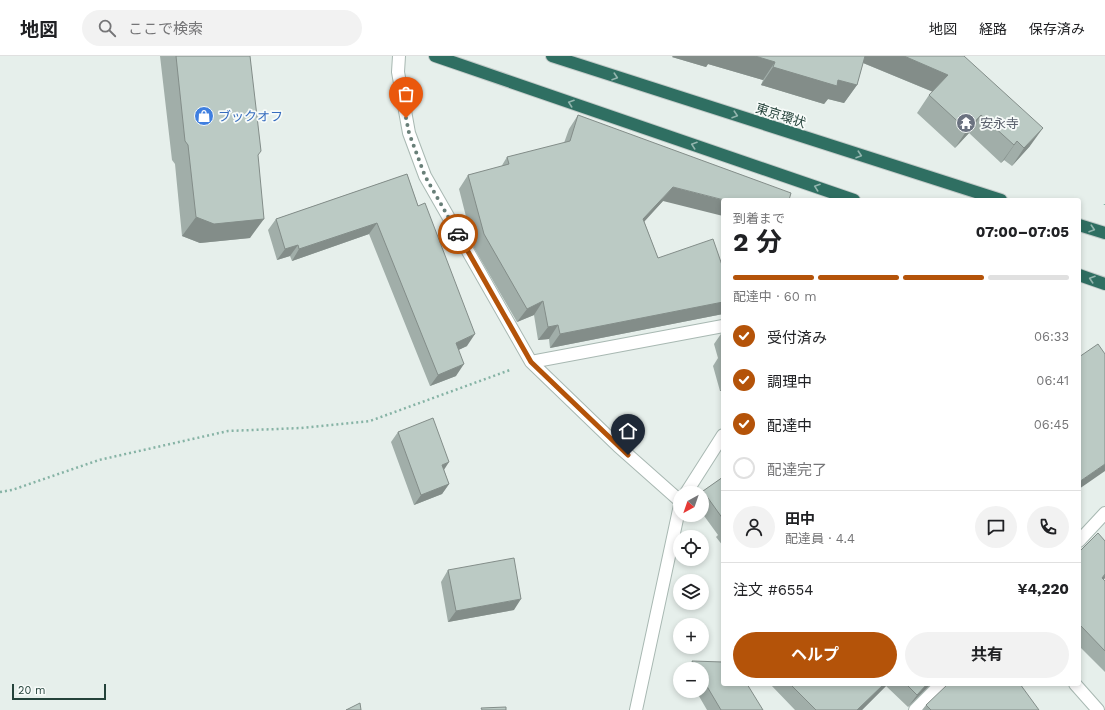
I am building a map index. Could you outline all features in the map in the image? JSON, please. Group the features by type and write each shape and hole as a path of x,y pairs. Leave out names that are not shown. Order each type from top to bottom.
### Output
{"highway":[{"path":"435,56 848,198"},
{"name":"東京環状","path":"552,56 995,198"},
{"path":"1081,226 1105,233"},
{"path":"1081,276 1105,284"}],"street":[{"path":"398,56 398,72 409,133 425,176 531,362 618,446 673,495"},
{"path":"531,362 721,326"},
{"path":"690,486 721,438"},
{"path":"1081,539 1105,513"},
{"path":"636,710 676,522"},
{"path":"915,710 939,686"},
{"path":"1077,686 1098,710"}],"path":[{"path":"0,492 12,490 100,460 228,432 300,428 370,421 531,362"}],"building":[{"name":"ブックオフ","path":"176,56 250,56 261,151 258,155 264,219 214,224 196,217 188,145 185,141"},
{"path":"755,56 865,56 857,85 838,80 837,86 773,67 775,62"},
{"path":"904,56 964,56 1043,128 1024,148 1017,141 1014,145 981,115 967,130 929,95 948,75"},
{"path":"578,115 791,193 790,198 721,198 721,199 673,187 643,219 658,258 713,239 721,262 721,302 560,334 558,325 548,327 543,301 527,309 484,234 468,175 509,164 507,157 570,141"},
{"path":"407,174 418,206 425,203 475,334 456,343 464,364 438,375 377,223 299,249 298,245 285,249 276,219"},
{"path":"1098,344 1105,354 1105,464 1081,481 1081,356"},
{"path":"433,418 449,462 442,465 449,484 421,495 398,432"},
{"path":"721,478 721,516 709,499 709,487"},
{"path":"1098,533 1105,541 1105,574 1102,578 1105,581 1105,651 1081,626 1081,550"},
{"path":"514,558 521,599 456,611 448,570"},
{"path":"692,661 721,662 721,686 748,686 763,710 721,710 709,690 709,662"},
{"path":"792,686 882,686 857,710 816,710"},
{"path":"908,686 925,686 917,695"},
{"path":"946,686 1021,686 1039,710 931,710 926,705"},
{"path":"360,703 361,710 346,710"},
{"path":"506,707 506,710 482,710 481,708"}],"way so far":[{"path":"406,118 409,133 425,176 458,234"}],"place":[{"name":"ブックオフ","path":"204,116"},
{"name":"安永寺","path":"966,123"}],"route":[{"path":"458,234 531,362 628,455"}]}
